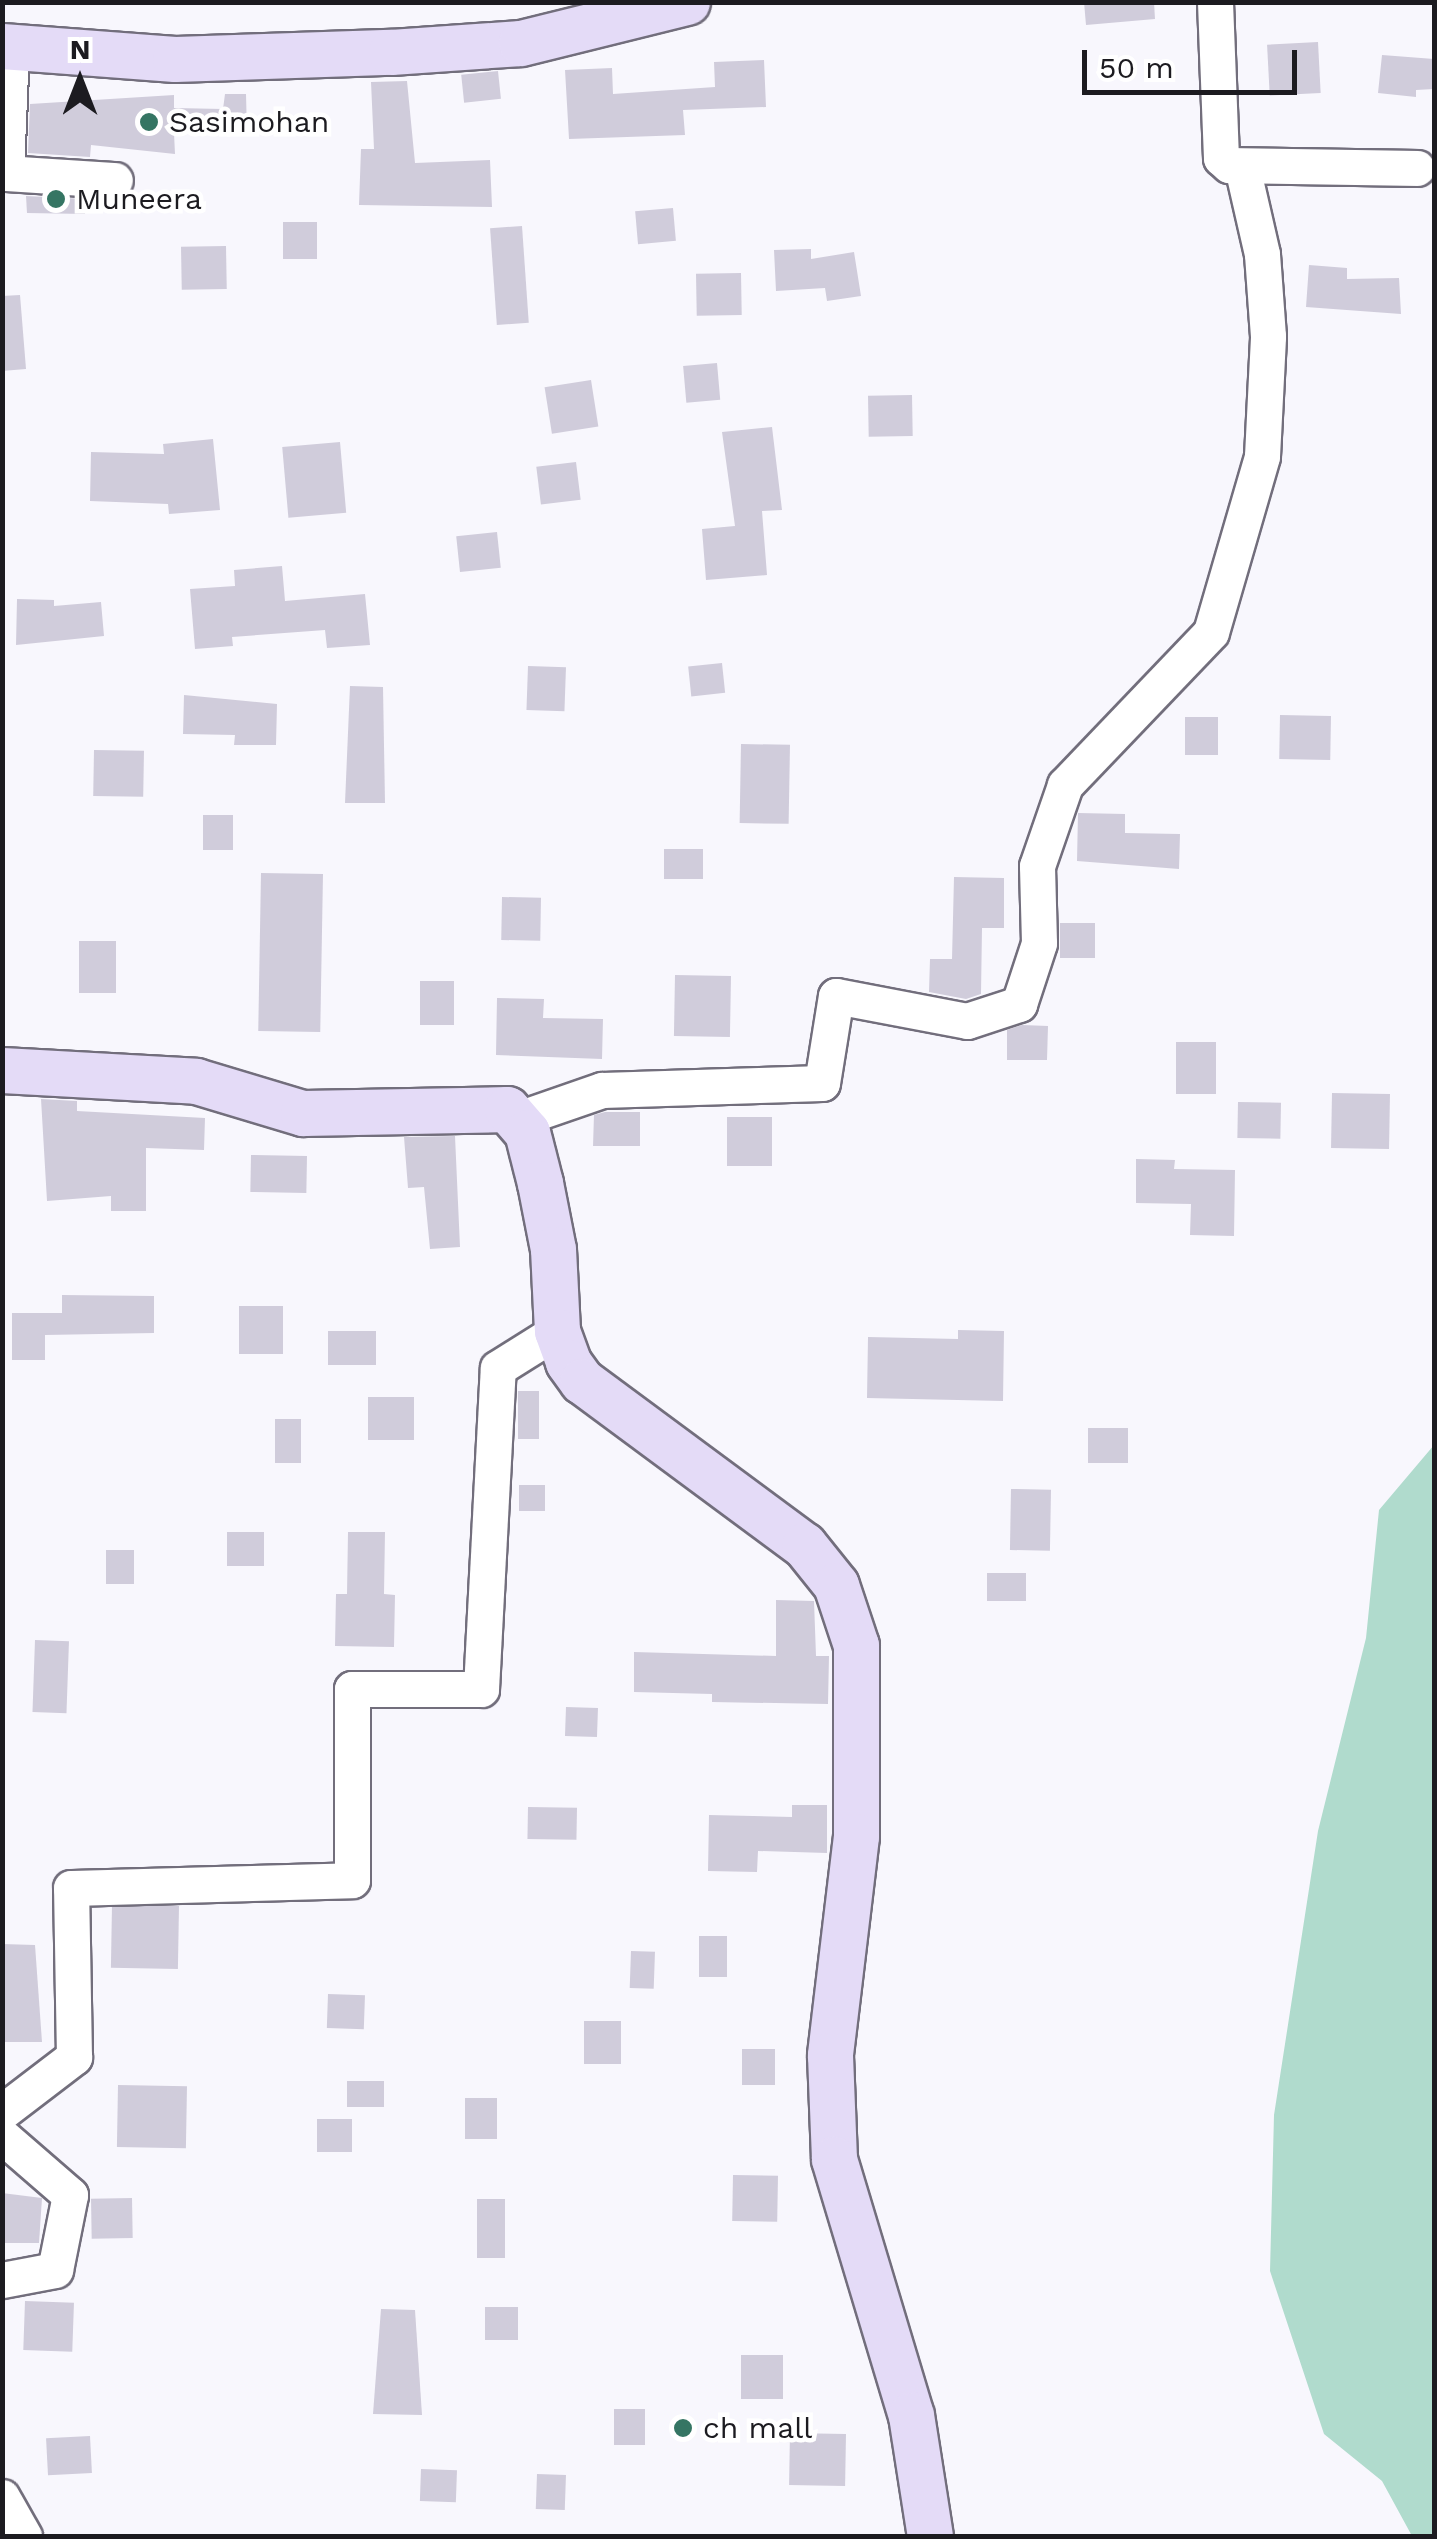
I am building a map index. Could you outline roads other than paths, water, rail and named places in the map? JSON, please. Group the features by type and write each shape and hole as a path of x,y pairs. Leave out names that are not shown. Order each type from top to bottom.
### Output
{"main road":[{"path":"7,47 175,58 390,52 521,43 687,2"},
{"path":"2,1070 196,1082 303,1113 467,1108 507,1110 521,1118 553,1248 557,1331 582,1382 804,1545 836,1585 856,1644 856,1836 830,2055 834,2159 912,2415 930,2536"}],"street":[{"path":"1215,2 1221,158 1242,167 1416,168"},
{"path":"7,47 6,172 115,180"},
{"path":"521,1118 602,1090 822,1083 836,996 967,1020 1020,1004 1038,943 1037,866 1065,785 1212,632 1262,456 1262,254 1242,167"},
{"path":"2,2112 74,2057 72,1888 352,1880 352,1689 481,1689 498,1368 557,1331"},
{"path":"2,2136 70,2195 55,2270 2,2280"},
{"path":"2,2498 24,2536"}],"place":[{"name":"Sasimohan","path":"149,122"},
{"name":"Muneera","path":"56,199"},
{"name":"ch mall","path":"683,2428"}]}
